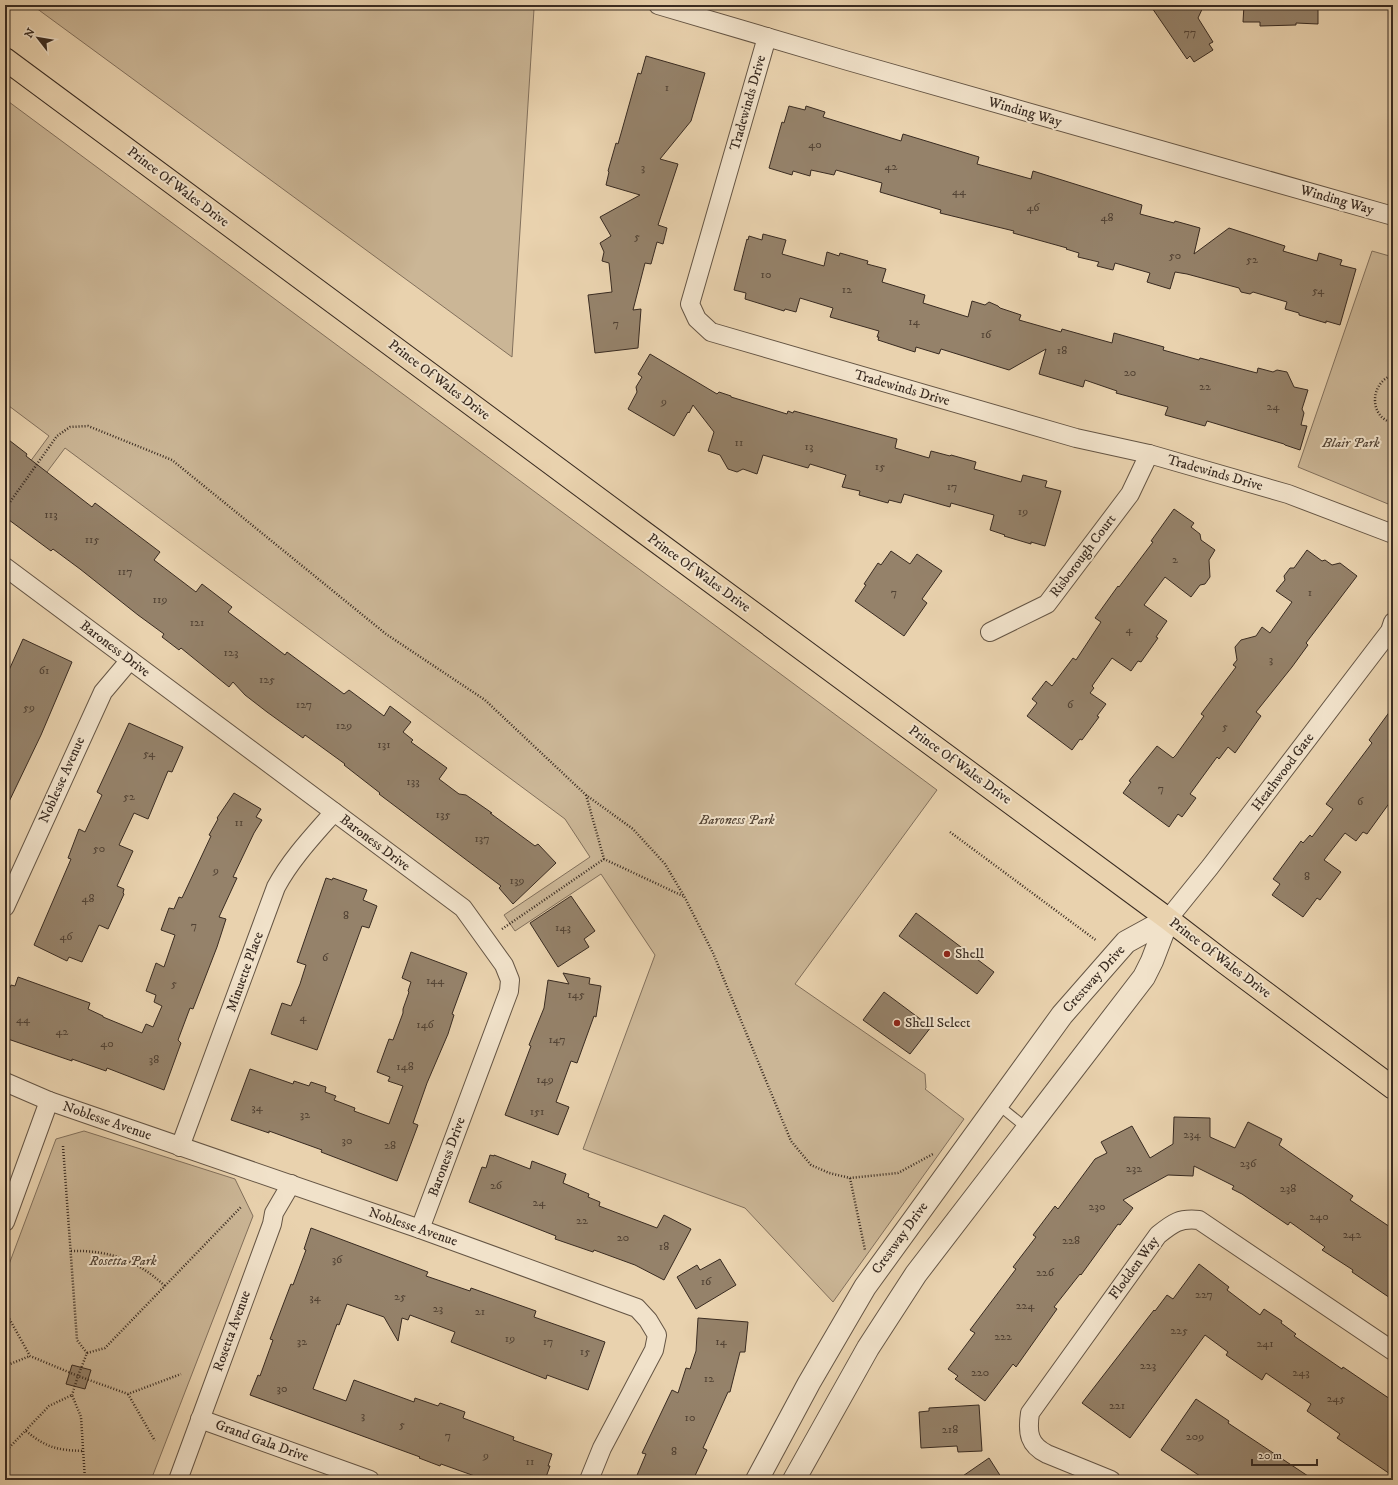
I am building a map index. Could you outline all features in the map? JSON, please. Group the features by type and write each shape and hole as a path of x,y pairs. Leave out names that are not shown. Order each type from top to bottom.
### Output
{"main road":[{"name":"Prince Of Wales Drive","path":"5,59 657,543 1168,919 1393,1088"}],"street":[{"name":"Winding Way","path":"658,5 1393,216"},
{"name":"Tradewinds Drive","path":"767,37 690,304 697,319 711,332 1076,438 1149,454 1288,494 1393,534"},
{"name":"Risborough Court","path":"990,632 1047,604 1130,494 1149,454"},
{"name":"Baroness Drive","path":"5,567 463,908 504,964 510,980 509,991 420,1229"},
{"name":"Heathwood Gate","path":"1168,919 1210,867 1390,631 1393,622"},
{"name":"Noblesse Avenue","path":"5,907 103,692 130,660"},
{"name":"Minuette Place","path":"180,1147 276,887 284,873 310,839 334,812"},
{"name":"Crestway Drive","path":"757,1480 809,1383 865,1287 1062,1015 1126,942 1168,919"},
{"path":"794,1480 868,1348 916,1274 1144,977 1168,919"},
{"name":"Noblesse Avenue","path":"5,1082 49,1101 420,1229 637,1308 648,1320 657,1335 654,1350 602,1448 588,1480"},
{"path":"5,1222 49,1101"},
{"name":"Rosetta Avenue","path":"178,1480 272,1224 274,1213 291,1184"},
{"name":"Flodden Way","path":"1111,1480 1038,1449 1031,1440 1028,1427 1030,1413 1158,1235 1174,1222 1188,1219 1198,1220 1204,1223 1393,1351"},
{"name":"Grand Gala Drive","path":"200,1419 370,1480"}],"lane":[{"path":"997,1104 1028,1129"}],"path":[{"path":"1393,375 1384,380 1378,386 1375,394 1377,411 1382,418 1391,422 1393,428"},
{"path":"5,509 57,436 70,427 88,426 172,460 386,634 485,700 586,795 633,829 664,864 684,896 713,953 791,1141 811,1165 829,1173 850,1178 898,1173 933,1154"},
{"path":"586,795 604,859 684,896"},
{"path":"950,832 1100,944"},
{"path":"486,939 604,859"},
{"path":"63,1146 77,1340 87,1353"},
{"path":"850,1178 866,1254"},
{"path":"87,1353 105,1348 242,1206"},
{"path":"71,1251 90,1250 111,1255 136,1264 165,1286"},
{"path":"5,1311 30,1356 78,1376 128,1394 155,1441"},
{"path":"86,1480 80,1417 72,1395 87,1353"},
{"path":"5,1366 30,1356"},
{"path":"128,1394 180,1374"},
{"path":"5,1452 49,1406 72,1395"},
{"path":"26,1431 39,1442 53,1448 83,1451"}],"green space":[{"path":"32,5 519,5 534,9 512,357"},
{"name":"Baroness Park","path":"5,99 937,790 795,984 925,1074 925,1089 964,1119 833,1302 745,1208 583,1149 655,955 601,874 515,931 504,915 590,857 565,819 65,448 5,528 5,496 49,436 5,403"},
{"name":"Blair Park","path":"1372,251 1393,257 1393,506 1298,467"},
{"name":"Rosetta Park","path":"84,1131 235,1179 253,1216 151,1480 5,1480 5,1275 56,1139"}],"building":[{"path":"1150,5 1204,5 1198,18 1213,42 1209,44 1213,50 1194,62 1190,56 1187,59"},
{"path":"1244,5 1318,5 1318,24 1296,23 1296,25 1260,26 1260,22 1243,22"},
{"path":"646,56 705,73 691,121 660,159 678,164 658,225 667,228 663,244 657,242 651,264 645,263 633,310 641,309 638,348 595,353 588,295 612,292 609,263 602,261 604,252 600,243 611,236 600,217 640,195 606,185 608,171 616,143 618,144 638,73 641,74"},
{"path":"789,106 805,110 806,106 825,112 823,117 901,141 903,134 979,157 977,164 1031,179 1033,171 1142,205 1140,214 1200,228 1194,254 1229,228 1285,246 1283,251 1317,261 1319,253 1342,260 1340,265 1356,269 1340,325 1326,321 1326,323 1285,309 1287,302 1253,292 1250,294 1241,292 1239,288 1187,274 1175,272 1170,289 1147,282 1150,273 1115,263 1113,270 1097,266 1099,262 1078,257 1079,253 1066,249 1067,248 1013,233 1014,231 940,213 941,210 880,192 882,183 836,170 834,175 811,170 810,176 793,171 792,175 769,168 782,122 784,123"},
{"path":"763,234 786,240 782,254 824,266 827,252 839,256 840,253 868,261 867,264 886,269 882,282 925,295 923,303 968,317 972,301 985,305 989,302 1000,308 1021,315 1019,320 1061,332 1062,329 1112,343 1114,333 1164,347 1163,350 1199,360 1200,358 1257,373 1258,368 1273,372 1277,370 1287,372 1294,387 1308,390 1302,409 1304,413 1301,425 1307,426 1300,450 1207,421 1205,426 1165,415 1168,407 1116,393 1117,391 1085,380 1083,387 1039,374 1046,349 1009,370 941,349 939,354 916,347 915,352 878,340 879,337 877,337 879,331 830,317 833,308 800,298 796,312 785,309 784,311 745,299 746,293 734,290 747,239 748,240 749,236 762,240"},
{"path":"650,354 717,394 719,392 787,414 788,411 793,413 794,411 897,439 895,448 929,458 931,451 976,462 974,469 1021,482 1023,475 1047,481 1045,487 1061,491 1045,546 1031,542 1031,544 990,530 994,515 951,503 950,507 904,494 901,503 889,500 888,503 859,495 860,491 842,487 846,475 810,464 808,468 763,455 757,474 743,469 737,472 728,469 720,455 708,451 714,432 693,405 674,436 628,409 637,392 636,387 642,377 638,374"},
{"path":"5,437 27,454 26,456 92,507 95,503 160,552 154,560 196,592 202,584 232,607 228,612 285,655 287,652 344,694 349,690 384,716 390,706 411,722 403,732 413,740 411,742 447,768 439,779 459,794 466,795 492,813 490,813 535,846 538,844 556,863 513,904 499,888 501,886 379,794 380,793 344,765 345,764 305,735 303,738 267,712 245,695 233,682 229,687 181,648 179,650 162,637 164,634 80,569 53,549 51,551 5,517"},
{"path":"1174,509 1194,523 1191,527 1200,534 1201,540 1215,550 1209,560 1210,577 1205,584 1200,585 1191,597 1165,577 1144,605 1167,621 1156,637 1158,638 1141,662 1138,661 1131,671 1112,658 1092,686 1094,688 1090,693 1106,704 1097,716 1099,717 1082,740 1080,739 1072,750 1027,716 1037,703 1032,699 1046,681 1052,686 1073,658 1076,660 1101,622 1095,618 1153,542 1151,541"},
{"path":"1307,550 1322,561 1325,560 1332,565 1340,563 1357,576 1306,643 1308,645 1292,667 1256,712 1261,716 1235,753 1228,747 1219,759 1217,757 1190,794 1196,798 1182,817 1178,814 1169,827 1123,793 1131,782 1129,781 1157,746 1173,758 1176,755 1204,716 1201,714 1236,667 1233,665 1237,660 1235,647 1241,640 1256,636 1262,627 1270,633 1292,602 1276,591 1285,580 1284,576 1290,568 1294,568"},
{"path":"891,551 910,564 917,554 942,571 922,599 927,603 904,636 855,601 878,563 881,565"},
{"path":"23,639 72,662 41,735 5,810 5,679"},
{"path":"1393,707 1393,798 1367,834 1363,832 1356,841 1345,833 1324,860 1341,872 1320,900 1317,898 1303,917 1272,895 1280,884 1273,879 1301,841 1303,843 1310,835 1312,837 1333,809 1326,804 1372,743 1369,740"},
{"path":"129,723 183,747 172,772 168,771 148,819 134,813 119,845 133,851 117,886 124,889 124,894 108,929 99,925 82,962 69,957 67,961 34,945 71,859 68,858 79,829 85,832 102,795 97,792"},
{"path":"234,793 261,809 256,817 262,820 254,833 233,877 237,878 219,917 226,919 217,947 193,1009 190,1008 178,1040 181,1043 164,1090 107,1068 106,1071 72,1059 72,1061 5,1038 5,1000 11,985 15,986 18,977 90,1003 88,1009 103,1017 142,1033 146,1024 153,1027 162,1006 154,1002 156,995 146,991 156,963 164,967 175,935 161,930 169,908 174,909 179,897 182,898 211,836 209,835 218,819 217,818"},
{"path":"326,878 332,880 333,878 367,890 363,900 377,906 369,928 362,926 317,1050 271,1034 282,1003 291,1006 300,984 306,965 297,962"},
{"path":"571,896 595,931 584,939 589,947 558,967 530,923"},
{"name":"Shell","path":"916,913 994,972 977,994 899,936"},
{"path":"411,952 467,973 452,1014 454,1015 448,1034 427,1083 413,1123 418,1125 397,1181 321,1152 322,1150 269,1131 269,1133 231,1120 250,1069 293,1084 294,1081 309,1086 311,1082 326,1087 325,1092 336,1096 334,1100 355,1108 354,1111 389,1124 403,1086 388,1081 390,1077 377,1072 389,1039 393,1040 409,992 411,982 402,978"},
{"path":"563,973 590,978 589,984 601,986 596,1017 594,1016 577,1063 571,1061 556,1102 569,1107 558,1135 505,1115 531,1046 529,1045 544,1008 548,980 569,984"},
{"name":"Shell Select","path":"884,992 931,1027 910,1054 863,1020"},
{"path":"1174,1117 1210,1118 1210,1137 1235,1148 1248,1122 1282,1139 1279,1145 1353,1196 1350,1200 1393,1229 1393,1300 1352,1272 1353,1270 1322,1250 1325,1247 1290,1222 1288,1225 1242,1194 1232,1189 1234,1186 1194,1166 1193,1176 1168,1175 1123,1200 1133,1208 1120,1225 1118,1224 1081,1275 1080,1274 1054,1307 1057,1309 1016,1367 1013,1364 985,1401 955,1379 958,1376 948,1369 975,1333 970,1330 1016,1269 1013,1267 1036,1237 1033,1235 1055,1206 1058,1209 1095,1159 1107,1153 1101,1142 1132,1126 1150,1158 1173,1144"},
{"path":"490,1155 494,1155 530,1169 532,1161 566,1174 563,1183 589,1194 588,1197 600,1202 599,1206 657,1228 664,1215 691,1229 664,1280 635,1265 594,1250 593,1252 555,1239 556,1236 469,1202 482,1167 486,1168"},
{"path":"311,1228 428,1272 426,1276 470,1291 471,1288 536,1311 534,1317 605,1342 588,1390 547,1375 546,1379 451,1342 455,1332 410,1315 408,1320 402,1318 398,1341 384,1317 347,1304 339,1325 337,1324 313,1389 346,1401 354,1380 414,1402 415,1398 438,1406 440,1403 465,1412 463,1418 514,1437 513,1440 552,1454 545,1480 486,1480 441,1464 440,1466 419,1458 420,1457 250,1395 258,1375 260,1376 273,1340 270,1339 306,1250 304,1249"},
{"path":"720,1259 736,1285 696,1309 677,1277 697,1265 700,1270"},
{"path":"1199,1264 1229,1287 1227,1290 1260,1315 1264,1309 1282,1321 1281,1323 1296,1334 1294,1336 1342,1369 1343,1367 1393,1401 1393,1476 1337,1438 1340,1434 1307,1411 1311,1404 1266,1373 1262,1380 1226,1355 1228,1352 1205,1335 1130,1438 1082,1403 1154,1310 1155,1311 1167,1295 1173,1299"},
{"path":"698,1318 748,1322 745,1352 740,1352 730,1392 728,1392 703,1448 707,1450 693,1480 635,1480 646,1454 642,1453 672,1390 678,1393 686,1368 690,1369 696,1351"},
{"path":"72,1365 91,1370 85,1389 66,1384"},
{"path":"1196,1399 1229,1421 1228,1423 1314,1480 1206,1480 1161,1450"},
{"path":"979,1405 982,1451 958,1452 957,1446 921,1448 919,1412 929,1411 929,1408"},
{"path":"989,1458 1003,1480 957,1480"}],"place":[{"name":"Shell","path":"947,954"},
{"name":"Shell Select","path":"897,1023"}]}
